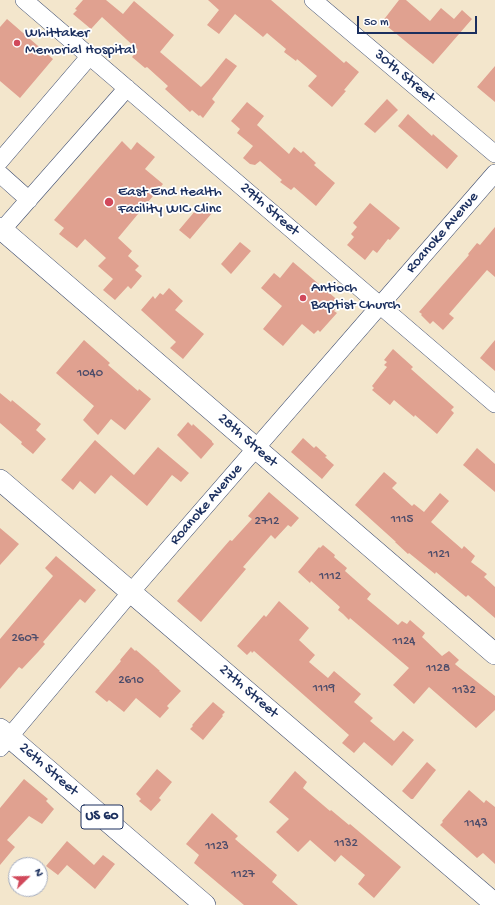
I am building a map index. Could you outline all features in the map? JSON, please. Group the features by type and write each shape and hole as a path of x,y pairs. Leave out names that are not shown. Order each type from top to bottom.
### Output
{"main road":[{"name":"28th Street","path":"1,229 495,654"},
{"name":"27th Street","path":"0,480 495,904"},
{"name":"26th Street","path":"3,738 205,905"}],"street":[{"name":"29th Street","path":"24,0 495,404"},
{"name":"30th Street","path":"314,0 495,154"},
{"path":"0,161 90,57"},
{"path":"1,229 29,200 126,88"},
{"name":"Roanoke Avenue","path":"3,738 495,173"},
{"path":"0,174 29,200"}],"building":[{"path":"83,0 106,0 123,14 134,1 174,35 160,52 201,87 226,58 237,66 212,99 215,102 203,118 192,110 190,112 165,89 168,86 147,67 145,68 132,57 138,50 102,17 91,29 73,14 77,10 75,9"},
{"path":"208,0 271,0 344,63 346,61 359,72 344,90 346,91 332,107 308,86 317,76 297,59 296,61 284,52 286,49 267,33 263,37 235,14 219,34 207,25 219,10"},
{"path":"399,0 406,0 430,21 441,8 454,19 462,10 472,19 433,64 382,22"},
{"name":"Whittaker Memorial Hospital","path":"7,19 53,59 20,98 0,81 0,27"},
{"path":"495,66 495,102 477,87"},
{"path":"387,99 398,110 375,133 364,124"},
{"path":"247,102 264,116 257,125 289,154 294,147 301,153 303,151 316,163 314,165 335,183 316,206 294,187 291,190 280,182 282,180 260,161 255,165 250,164 243,158 253,146 237,133 240,129 231,121"},
{"path":"408,114 432,136 433,134 458,156 447,169 398,126"},
{"name":"East End Health Facility WIC Clinc","path":"122,141 131,150 137,142 155,157 145,169 163,184 118,238 132,251 128,256 139,266 135,270 142,276 131,289 128,286 115,300 103,290 113,279 98,266 106,258 85,239 77,248 59,234 64,228 54,220"},
{"path":"370,203 400,228 390,240 388,239 377,253 373,250 365,260 347,245 354,237 351,234 357,227 353,223"},
{"path":"201,204 212,213 190,239 179,230"},
{"path":"495,227 495,277 487,270 449,314 454,318 443,330 433,321 430,324 419,312 469,255 468,254 477,243 480,245"},
{"path":"240,242 251,251 231,274 221,264"},
{"name":"Antioch Baptist Church","path":"293,262 341,303 334,311 337,313 320,332 318,330 314,334 302,324 283,346 263,329 282,306 261,288 274,273 280,278"},
{"path":"169,288 183,301 175,310 204,334 183,359 170,348 176,342 141,310 153,296 155,299 160,293 163,295"},
{"path":"84,340 110,363 108,365 138,391 139,389 151,399 125,430 111,419 98,435 83,420 94,406 56,373"},
{"path":"495,340 495,371 480,358"},
{"path":"393,349 413,367 411,369 454,407 451,410 454,413 437,434 415,415 414,417 394,400 390,405 372,390 374,388 372,386 387,367 384,365 387,362 384,360"},
{"path":"0,393 11,402 12,400 41,424 36,430 46,439 33,454 21,444 22,442 0,423"},
{"path":"188,422 192,426 193,424 214,444 201,459 177,435"},
{"path":"303,438 314,448 316,446 334,465 322,479 291,452"},
{"path":"95,440 134,475 158,447 189,473 181,482 172,475 147,506 111,475 95,494 80,481 73,490 61,480"},
{"path":"477,448 495,464 495,492 463,465"},
{"path":"384,472 397,483 392,488 412,506 414,504 424,512 440,493 449,501 431,522 462,549 464,546 475,556 471,562 487,574 484,577 495,587 495,618 468,595 466,597 436,572 435,574 409,553 408,554 355,505"},
{"path":"269,492 299,518 291,527 288,525 275,539 271,535 243,567 246,569 201,622 177,601 230,540 232,541 252,519 248,516"},
{"path":"0,528 19,544 0,565"},
{"path":"323,545 347,568 345,571 371,594 367,599 398,625 402,621 407,624 410,620 425,633 422,637 442,656 449,651 459,660 455,664 456,665 495,696 495,710 476,728 429,687 414,704 393,685 409,668 350,618 349,620 338,610 340,607 311,581 310,583 298,572 319,547 320,548"},
{"path":"56,556 96,590 85,603 80,599 43,642 45,644 38,652 22,669 19,667 0,689 0,639 53,576 45,568"},
{"path":"279,601 309,628 299,640 315,655 309,662 328,678 334,671 361,694 354,702 373,718 370,721 394,741 403,731 414,740 392,766 364,742 354,753 342,743 349,735 254,651 252,653 251,651 247,655 237,646 264,615 266,617"},
{"path":"131,647 181,691 167,706 169,708 160,718 136,698 124,712 109,700 107,702 95,692"},
{"path":"213,702 225,712 203,740 190,729"},
{"path":"427,762 436,770 413,799 411,799 402,791"},
{"path":"157,769 172,782 159,798 161,800 151,811 139,801 141,799 136,794"},
{"path":"295,771 307,782 303,788 330,811 331,810 349,825 350,824 401,867 374,898 358,884 365,875 341,855 335,862 310,840 298,852 276,832 289,819 269,802"},
{"path":"24,779 48,799 46,801 54,809 42,824 29,816 7,840 15,847 0,865 0,808"},
{"path":"469,790 484,803 486,800 495,807 495,864 483,853 477,858 440,825"},
{"path":"212,813 238,836 235,839 277,875 272,882 298,905 244,905 194,863 199,855 186,844"},
{"path":"67,841 94,865 103,855 115,864 95,889 67,865 58,875 48,868 48,864"}],"place":[{"name":"Whittaker Memorial Hospital","path":"17,43"},
{"name":"East End Health Facility WIC Clinc","path":"109,202"},
{"name":"Antioch Baptist Church","path":"303,298"}]}
